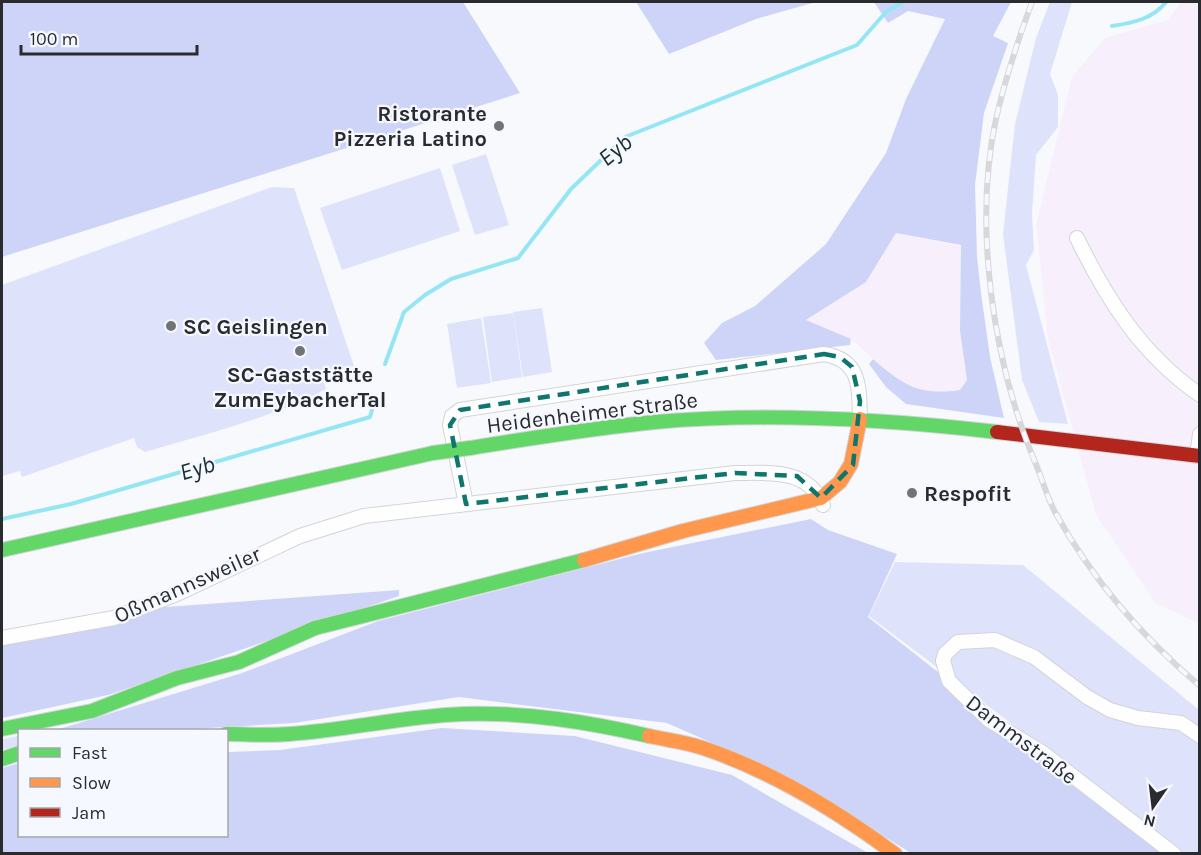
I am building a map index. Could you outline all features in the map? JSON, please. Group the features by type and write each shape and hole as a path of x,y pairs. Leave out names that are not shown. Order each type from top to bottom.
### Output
{"street":[{"path":"1077,238 1107,297 1143,346 1200,395"},
{"path":"2,729 92,711 177,678 239,662 315,628 564,566 683,531 822,502 853,465 860,419 856,380 852,367 840,357 824,354 460,410 452,416 452,437 466,504 735,473 773,473 797,476 810,484 822,502"},
{"name":"Heidenheimer Straße","path":"2,550 326,475 433,453 569,432 657,422 738,418 860,419 1034,436 1198,456 1200,434"},
{"name":"Oßmannsweiler","path":"2,638 114,618 177,594 300,536 364,516 466,504"},
{"name":"Dammstraße","path":"1174,854 1043,753 988,720 949,681 944,661 945,654 958,642 995,640 1034,657 1087,697 1110,710 1138,718 1181,723 1200,736"},
{"path":"228,734 290,734 401,718 465,714 534,715 590,723 703,748 790,786 854,824 895,854"},
{"path":"2,759 18,754"}],"highlighted area":[{"path":"824,354 840,357 852,367 860,401 853,465 821,498 797,476 735,473 466,504 450,425 460,410"}],"shaded area":[{"path":"2,2 463,2 520,93 2,257"},
{"path":"636,2 816,2 756,19 669,54"},
{"path":"874,2 1011,2 993,36 1008,43 984,113 975,185 977,257 981,293 990,357 1004,418 906,404 886,387 869,364 873,359 893,376 922,390 960,390 967,380 960,331 961,245 896,233 866,282 806,320 851,339 850,345 716,360 704,343 722,323 755,306 826,244 886,153 906,99 945,19 908,11 888,23"},
{"path":"1050,2 1072,2 1050,74 1058,95 1058,127 1036,155 1032,213 1034,250 1026,265 1068,424 1039,422 1022,380 1003,234 1015,124 1036,38"},
{"path":"1181,2 1199,2 1199,623 1156,604 1096,515 1048,339 1036,224 1072,77 1105,38 1168,20"},
{"path":"486,154 509,225 475,235 452,165"},
{"path":"440,168 460,231 342,270 320,208"},
{"name":"SC Geislingen","path":"272,187 294,188 354,366 322,378 326,389 305,400 237,425 145,452 137,447 134,438 22,477 20,471 2,476 2,285"},
{"path":"896,233 961,246 960,331 967,380 960,390 934,394 897,380 851,339 805,321 866,282"},
{"path":"542,308 552,372 523,377 513,312"},
{"path":"513,313 522,377 492,382 483,317"},
{"path":"481,318 491,383 457,388 447,324"},
{"path":"811,519 828,530 897,554 868,617 1168,853 911,853 789,777 667,723 459,697 294,723 193,729 59,729 242,673 378,621 643,553"},
{"path":"895,562 1023,565 1199,710 1199,853 1175,853 1036,742 869,616"},
{"path":"399,590 399,596 108,695 2,718 2,643 138,609"},
{"path":"442,728 575,736 732,775 868,853 2,853 2,768 18,763 18,837 228,837 228,752 280,750"},
{"path":"18,736 18,746 2,750 2,739"}],"waterway":[{"name":"Eyb","path":"385,364 404,312 425,295 451,279 518,258 571,189 625,137 857,45 886,12 903,2"},
{"name":"Eyb","path":"1112,26 1134,22 1148,16 1166,2"},
{"name":"Eyb","path":"2,519 71,504 370,417 376,396"}],"railway":[{"path":"1032,2 1003,89 996,119 989,160 986,204 991,293 1008,381 1020,423 1049,500 1069,537 1102,584 1138,627 1200,686"}],"traffic: fast":[{"path":"470,448 632,424 698,419 826,418 997,432"},
{"path":"433,453 470,448"},
{"path":"2,550 433,453"},
{"path":"2,729 92,711 177,678 239,662 315,628 584,560"},
{"path":"228,734 290,734 420,717 487,714 557,719 649,736"},
{"path":"2,759 18,754"}],"traffic: slow":[{"path":"584,560 683,531 821,498 840,482 851,464 860,419"},
{"path":"649,736 697,746 754,768 827,808 895,854"}],"traffic: jam":[{"path":"997,432 1200,456"}],"place":[{"name":"Ristorante Pizzeria Latino","path":"499,126"},
{"name":"SC Geislingen","path":"171,326"},
{"name":"SC-Gaststätte ZumEybacherTal","path":"300,351"},
{"name":"Respofit","path":"912,493"}]}
